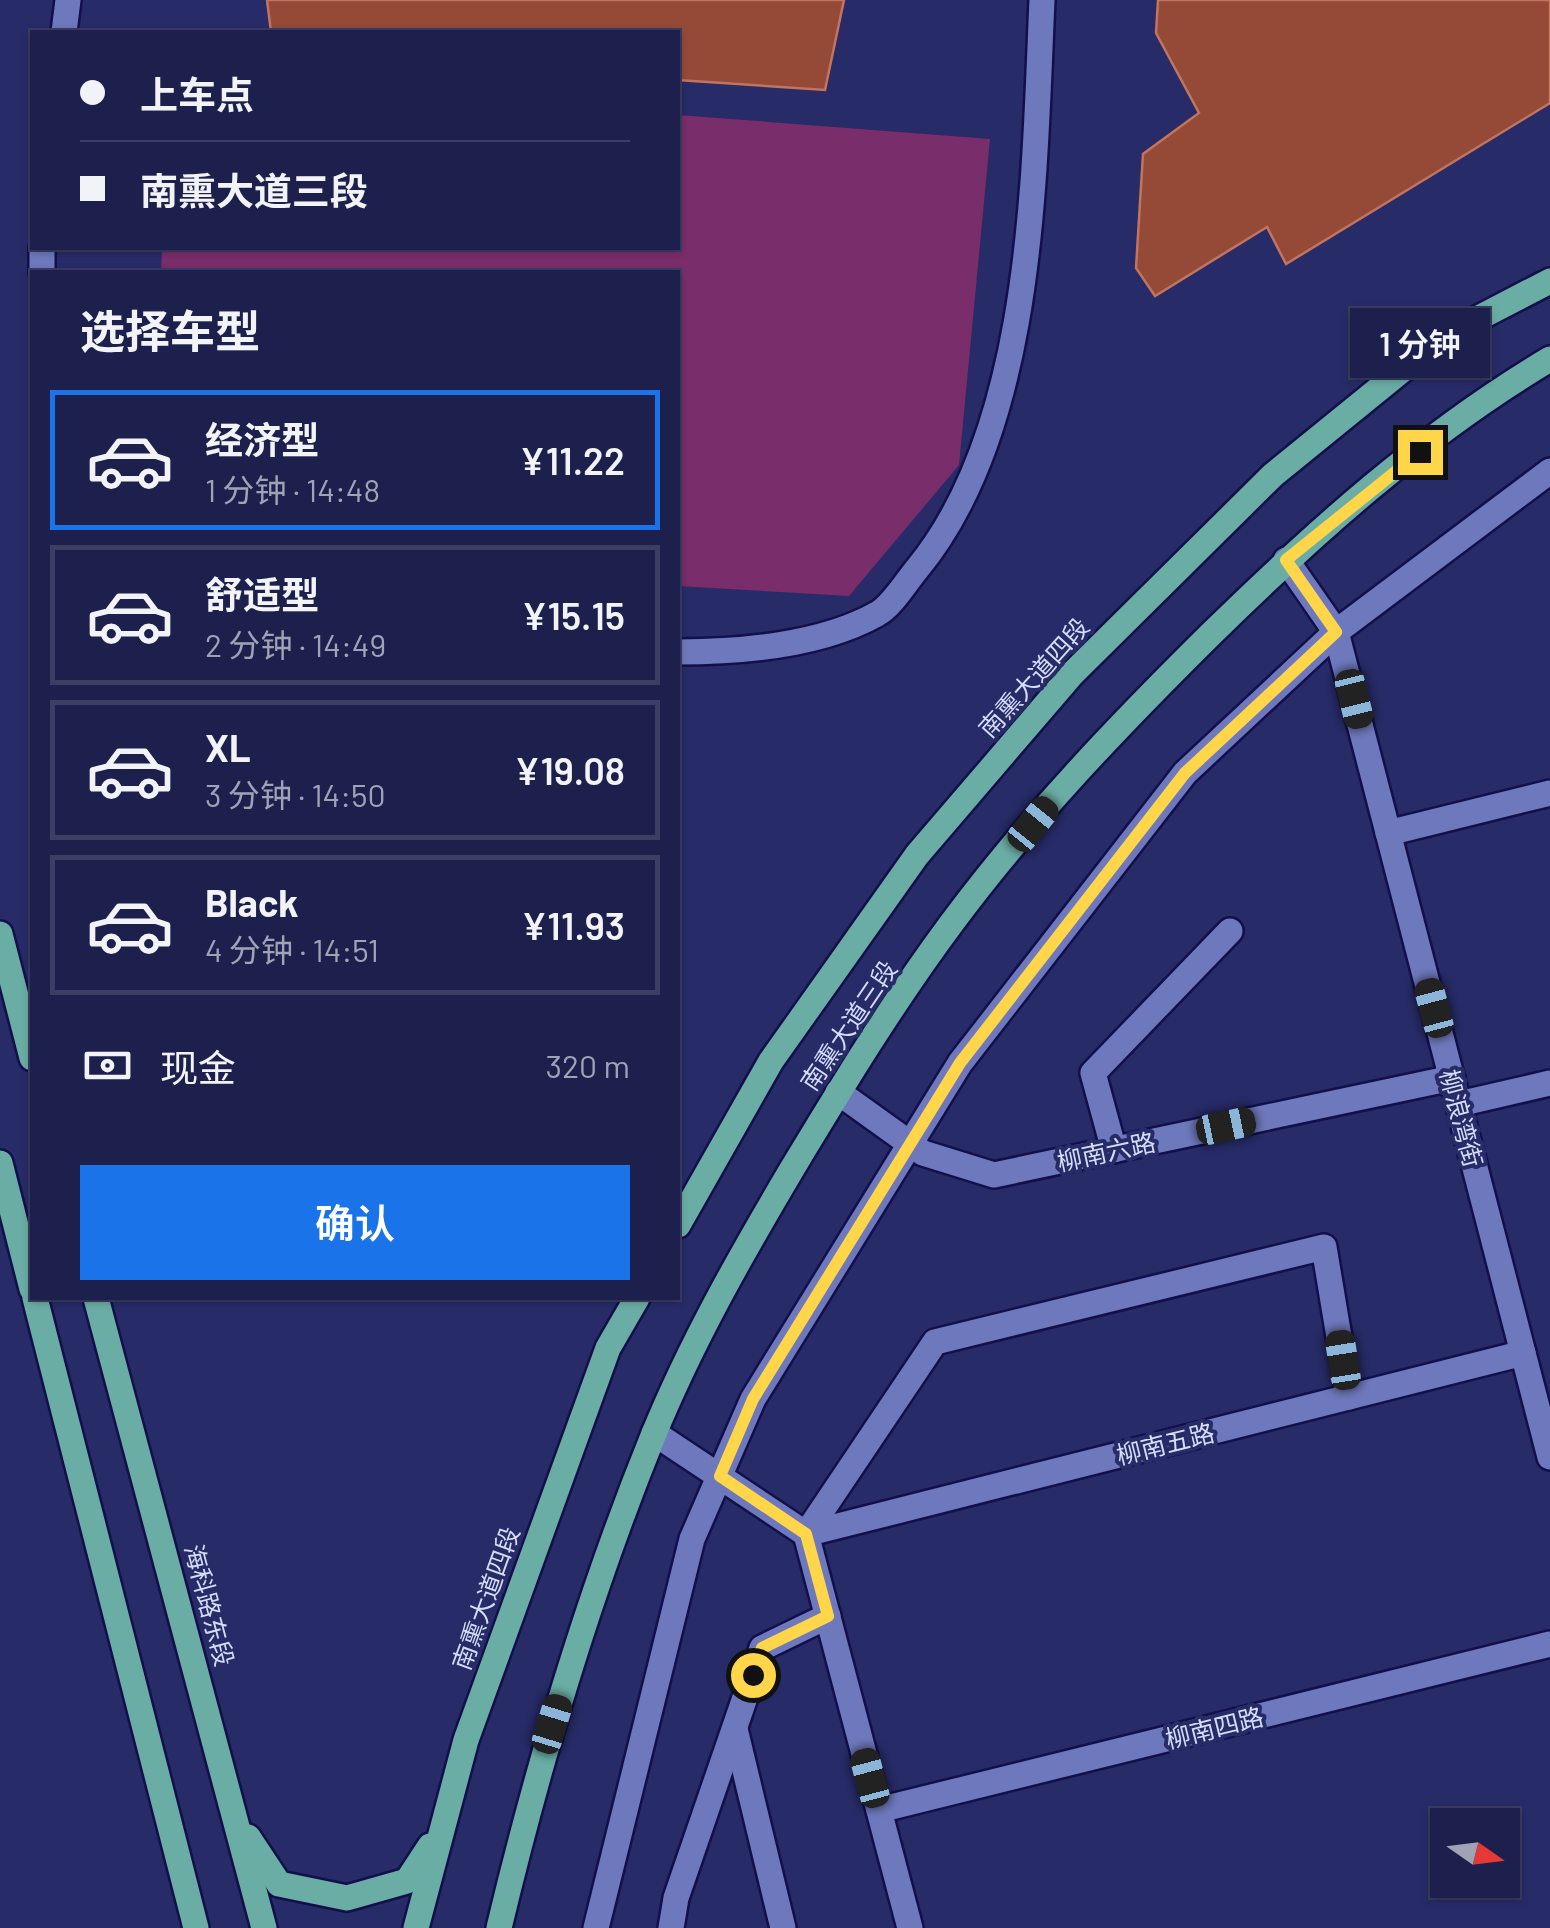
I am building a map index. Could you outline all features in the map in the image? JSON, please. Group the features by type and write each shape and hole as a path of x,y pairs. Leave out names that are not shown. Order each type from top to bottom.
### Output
{"main road":[{"name":"南熏大道四段","path":"680,1221 770,1060 916,854 1072,674 1273,475 1444,336 1550,281"},
{"name":"南熏大道三段","path":"499,1928 530,1798 575,1650 654,1433 727,1278 838,1092 951,924 1054,799 1151,693 1286,560 1504,386 1550,359"},
{"path":"0,934 30,1050"},
{"path":"0,1162 30,1282"},
{"path":"35,1300 196,1928"},
{"name":"海科路东段","path":"97,1300 264,1928"},
{"name":"南熏大道四段","path":"416,1928 466,1740 608,1348 636,1300"},
{"path":"236,1820 279,1884 347,1898 407,1881 442,1829"}],"street":[{"path":"64,30 68,0"},
{"path":"680,652 776,648 880,614 945,535 991,434 1031,232 1042,0"},
{"path":"596,1928 692,1539 753,1399 960,1063 1185,773 1336,632 1550,471"},
{"name":"柳浪湾街","path":"1286,560 1336,632 1523,1353 1541,1385 1550,1457"},
{"path":"1388,832 1550,793"},
{"path":"1114,1150 1093,1073 1230,931"},
{"name":"柳南六路","path":"838,1092 924,1153 994,1175 1452,1078"},
{"path":"1459,1104 1550,1083"},
{"path":"806,1534 934,1342 1324,1247 1349,1397"},
{"name":"柳南五路","path":"806,1534 1523,1353"},
{"path":"654,1433 806,1534 910,1928"},
{"path":"671,1928 676,1898 762,1648 828,1616"},
{"name":"柳南四路","path":"878,1810 1550,1644"},
{"path":"734,1728 783,1928"}],"shaded area":[{"path":"680,115 990,139 959,465 849,596 680,586 680,270 161,270 162,250 680,250"}],"building":[{"path":"267,0 844,0 825,90 680,80 680,30 271,30"},
{"path":"1158,0 1550,0 1550,103 1286,264 1267,227 1155,296 1136,268 1143,154 1199,113 1156,33"}],"route":[{"path":"753,1675 762,1648 828,1616 806,1534 720,1476 753,1399 960,1063 1185,773 1336,632 1286,560 1308,538 1420,452"}]}
